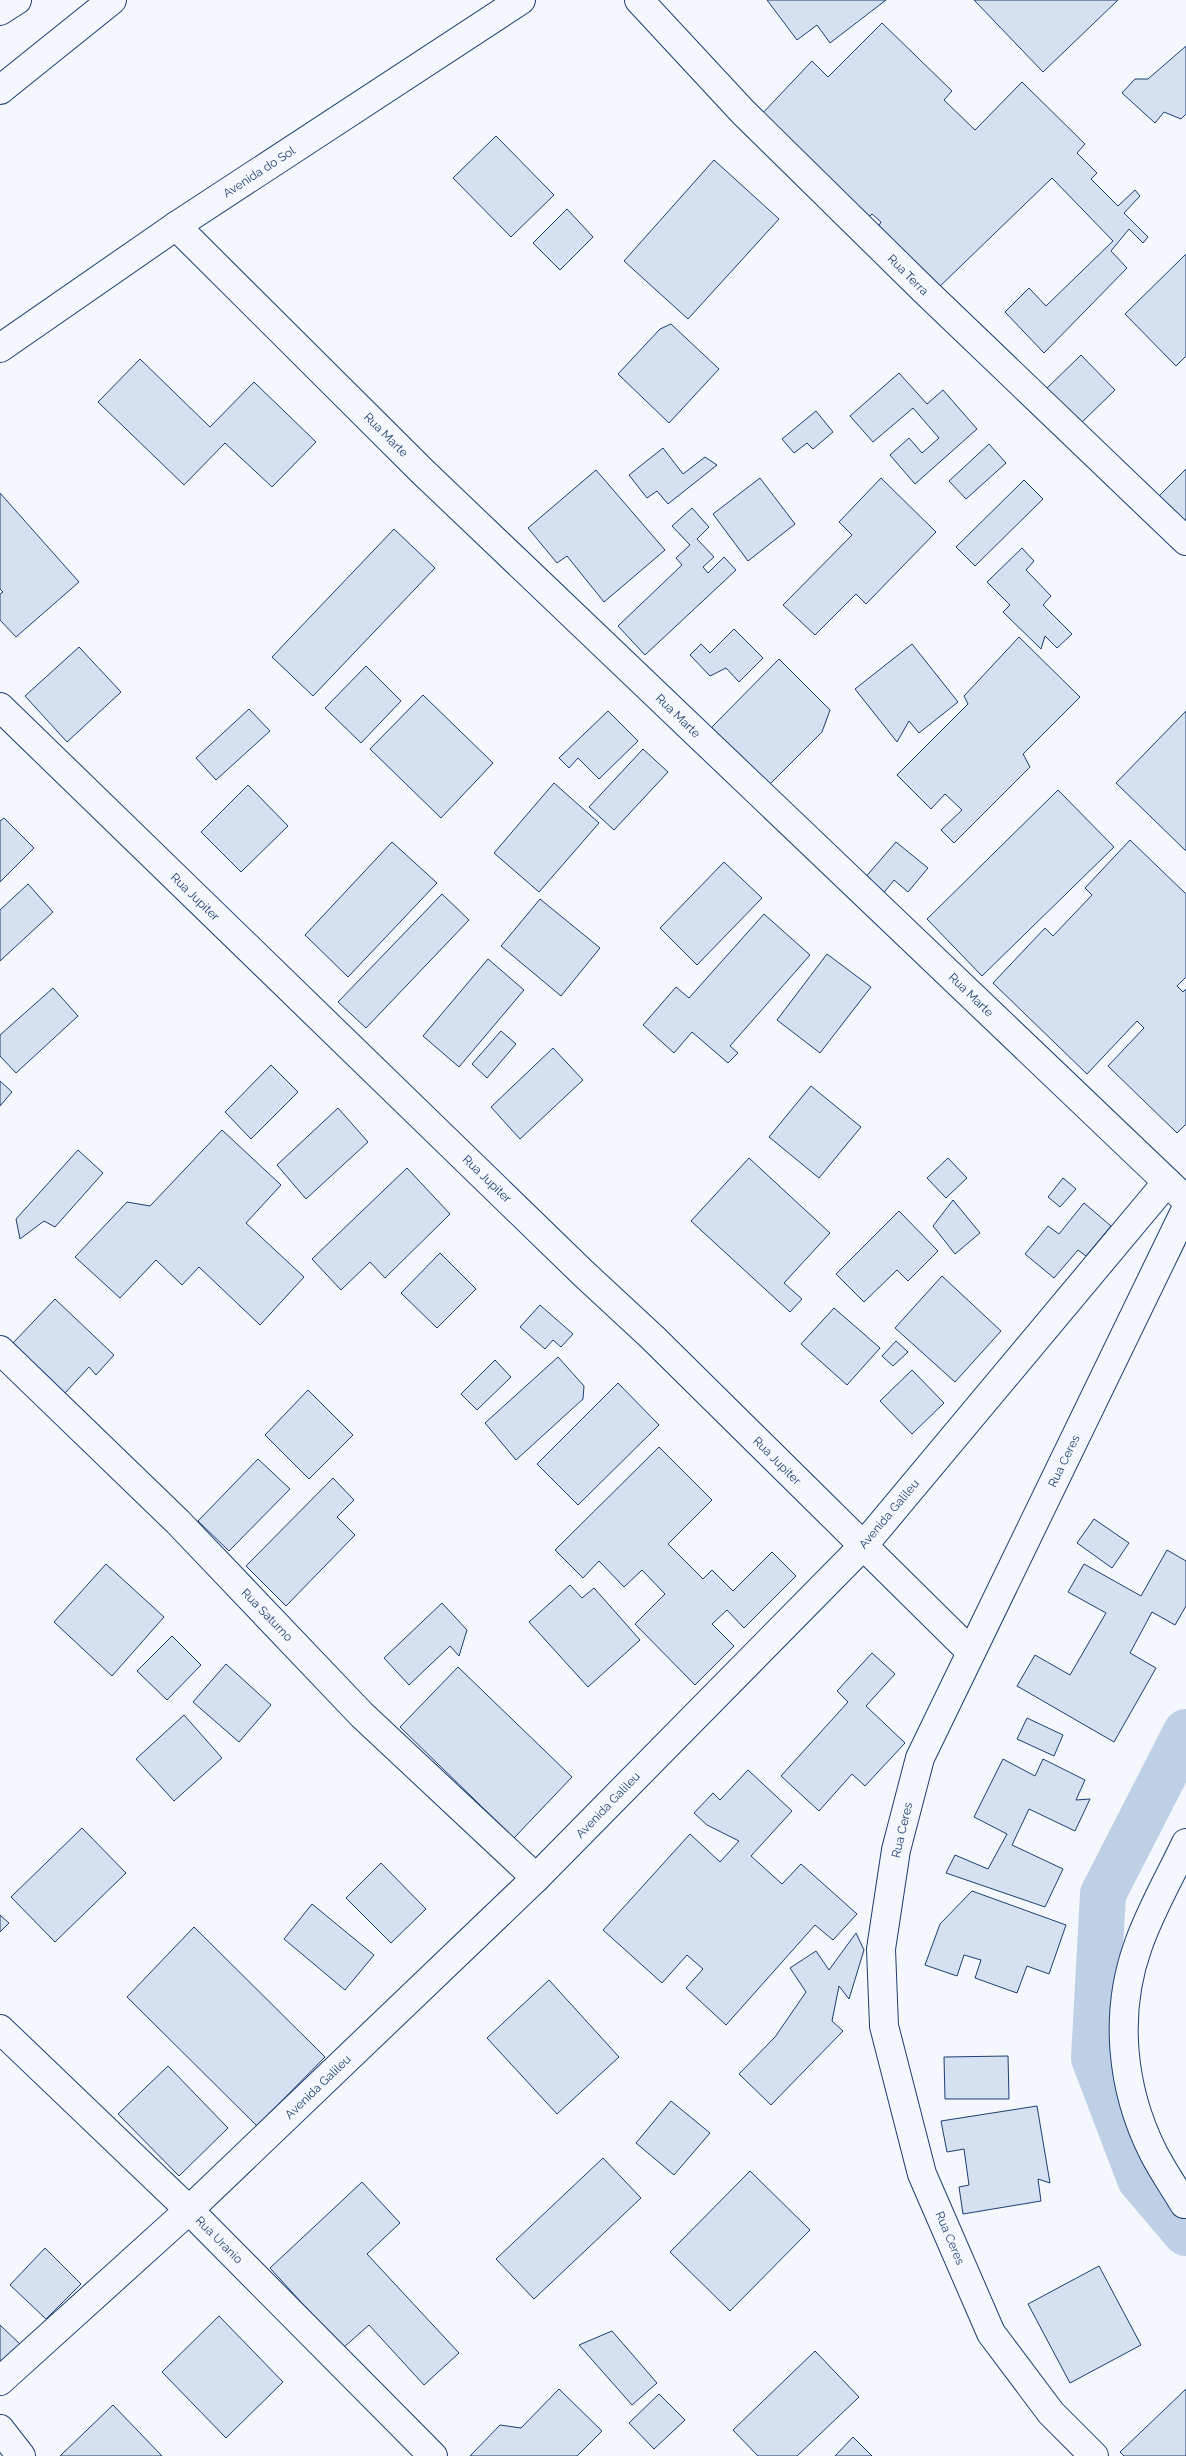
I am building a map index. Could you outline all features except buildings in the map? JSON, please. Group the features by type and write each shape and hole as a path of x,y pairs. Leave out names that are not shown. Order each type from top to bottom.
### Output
{"main road":[{"path":"0,11 16,0"},
{"path":"0,90 112,0"},
{"name":"Avenida do Sol","path":"0,348 176,226 521,0"},
{"name":"Rua Terra","path":"639,0 750,119 925,291 1186,541"},
{"name":"Rua Marte","path":"176,226 430,479 1186,1200"},
{"name":"Rua Jupiter","path":"0,707 583,1273 653,1338 971,1652"},
{"name":"Avenida Galileu","path":"0,2381 189,2210 536,1878 863,1546 1167,1182"},
{"name":"Rua Ceres","path":"1094,2456 1052,2413 991,2332 922,2174 884,2026 881,1949 896,1850 920,1758 1186,1209"},
{"name":"Rua Saturno","path":"0,1350 178,1522 362,1715 536,1878"},
{"path":"1184,2204 1153,2152 1132,2096 1124,2054 1124,1998 1138,1946 1186,1843"},
{"name":"Rua Uranio","path":"0,2029 189,2210 433,2456"},
{"path":"0,2429 21,2456"}],"waterway":[{"path":"1186,1732 1103,1894 1094,2058 1140,2179 1186,2233"}]}
